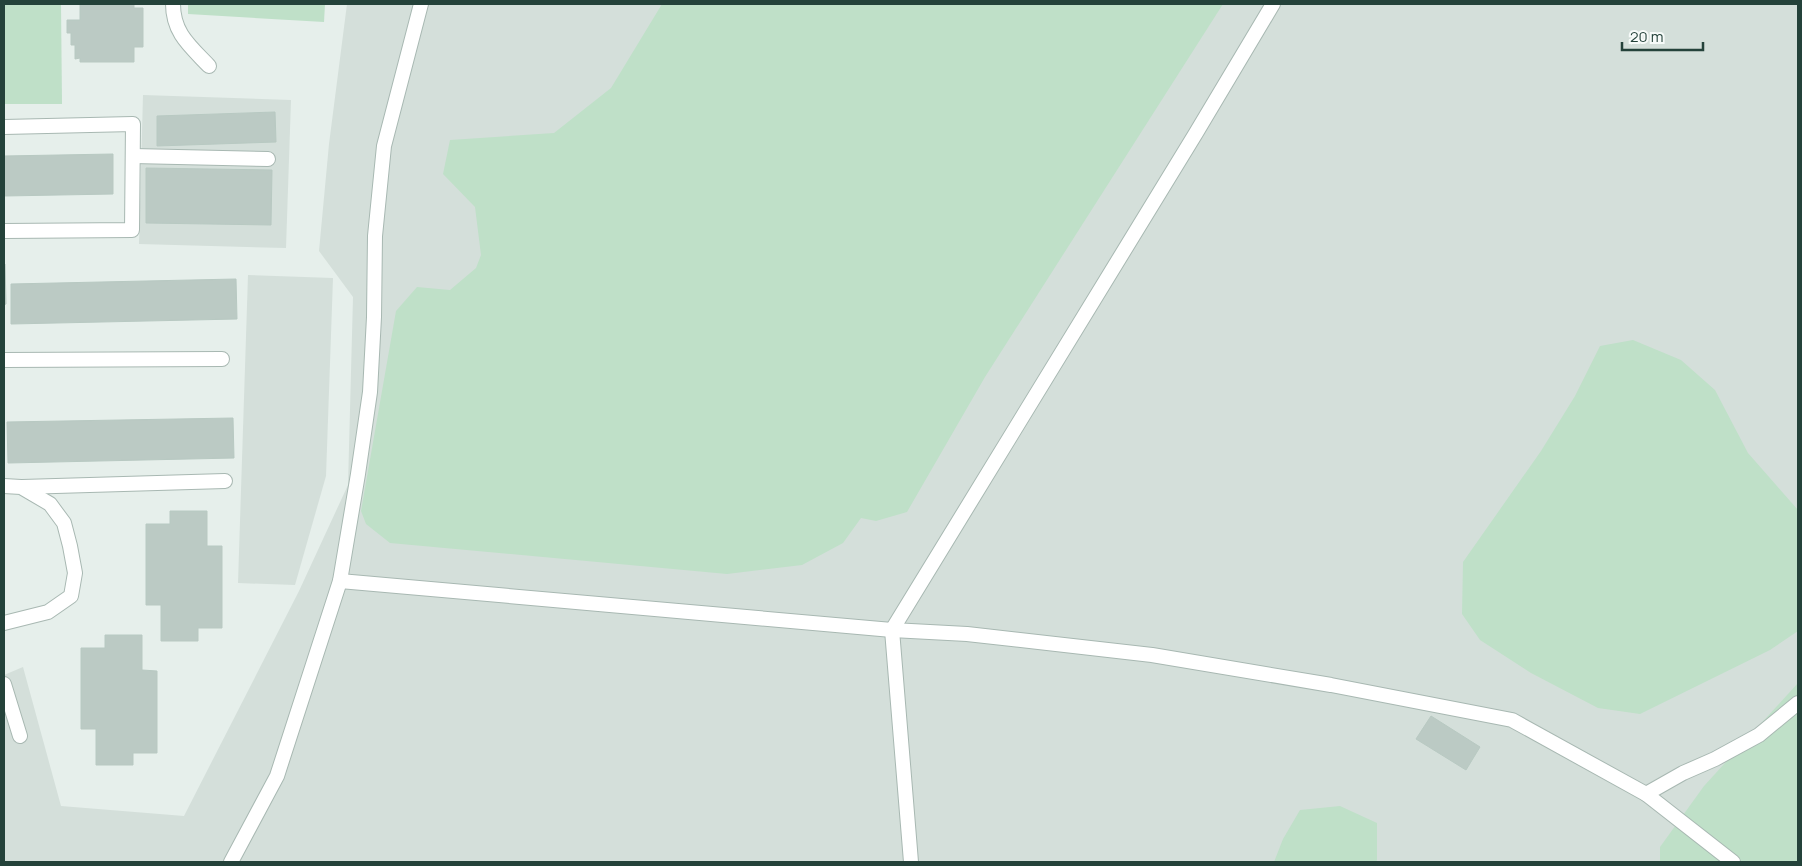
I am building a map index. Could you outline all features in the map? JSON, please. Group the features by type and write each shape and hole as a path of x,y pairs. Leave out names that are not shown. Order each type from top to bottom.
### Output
{"lane":[{"path":"173,4 173,17 182,39 209,66"},
{"path":"231,862 277,776 340,581 370,392 376,236 384,146 421,4"},
{"path":"910,862 892,630 1273,4"},
{"path":"4,127 133,124 132,230 4,231"},
{"path":"133,156 268,159"},
{"path":"4,360 222,359"},
{"path":"4,486 224,481"},
{"path":"4,623 48,612 71,596 74,573 64,523 50,504 21,487"},
{"path":"340,581 892,630 967,634 1152,655 1331,685 1512,720 1646,794 1733,862"},
{"path":"4,684 20,736"},
{"path":"1646,794 1759,735 1798,703"}],"shaded area":[{"path":"347,4 1798,4 1798,862 4,862 4,675 23,667 61,806 184,816 299,591 348,485 353,297 319,251 329,144"},
{"path":"143,95 291,100 286,248 139,244"},
{"path":"248,275 333,278 326,476 295,585 238,583"}],"green space":[{"path":"4,4 61,4 62,104 4,104"},
{"path":"188,4 325,4 324,22 188,14"},
{"path":"662,4 1223,4 985,377 907,512 876,521 861,518 843,543 802,565 727,574 390,543 366,524 361,511 396,311 417,287 450,290 476,268 481,255 475,207 443,174 450,140 554,133 611,88"},
{"path":"1633,340 1681,360 1715,390 1748,453 1798,510 1798,631 1770,650 1640,714 1598,708 1531,673 1480,640 1462,614 1463,562 1541,451 1575,396 1600,346"},
{"path":"1798,683 1798,862 1660,862 1660,847 1704,786"},
{"path":"1340,806 1377,823 1376,862 1274,862 1283,839 1300,810"}],"building":[{"path":"80,4 134,4 134,8 143,8 143,47 134,47 134,62 80,62 80,58 75,59 75,45 71,45 71,33 67,33 67,20 80,20"},
{"path":"275,112 276,142 157,146 157,116"},
{"path":"113,154 113,194 4,196 4,156"},
{"path":"146,168 272,170 271,225 146,223"},
{"path":"4,264 6,304 4,305"},
{"path":"236,279 237,319 11,324 11,284"},
{"path":"233,418 234,458 8,463 7,422"},
{"path":"170,511 207,511 207,546 222,546 222,628 198,628 198,641 161,641 161,605 146,605 146,524 170,524"},
{"path":"105,635 142,635 142,670 157,671 157,753 133,753 133,765 96,765 96,729 81,729 81,648 105,648"},
{"path":"1431,716 1480,747 1466,770 1416,739"}]}
